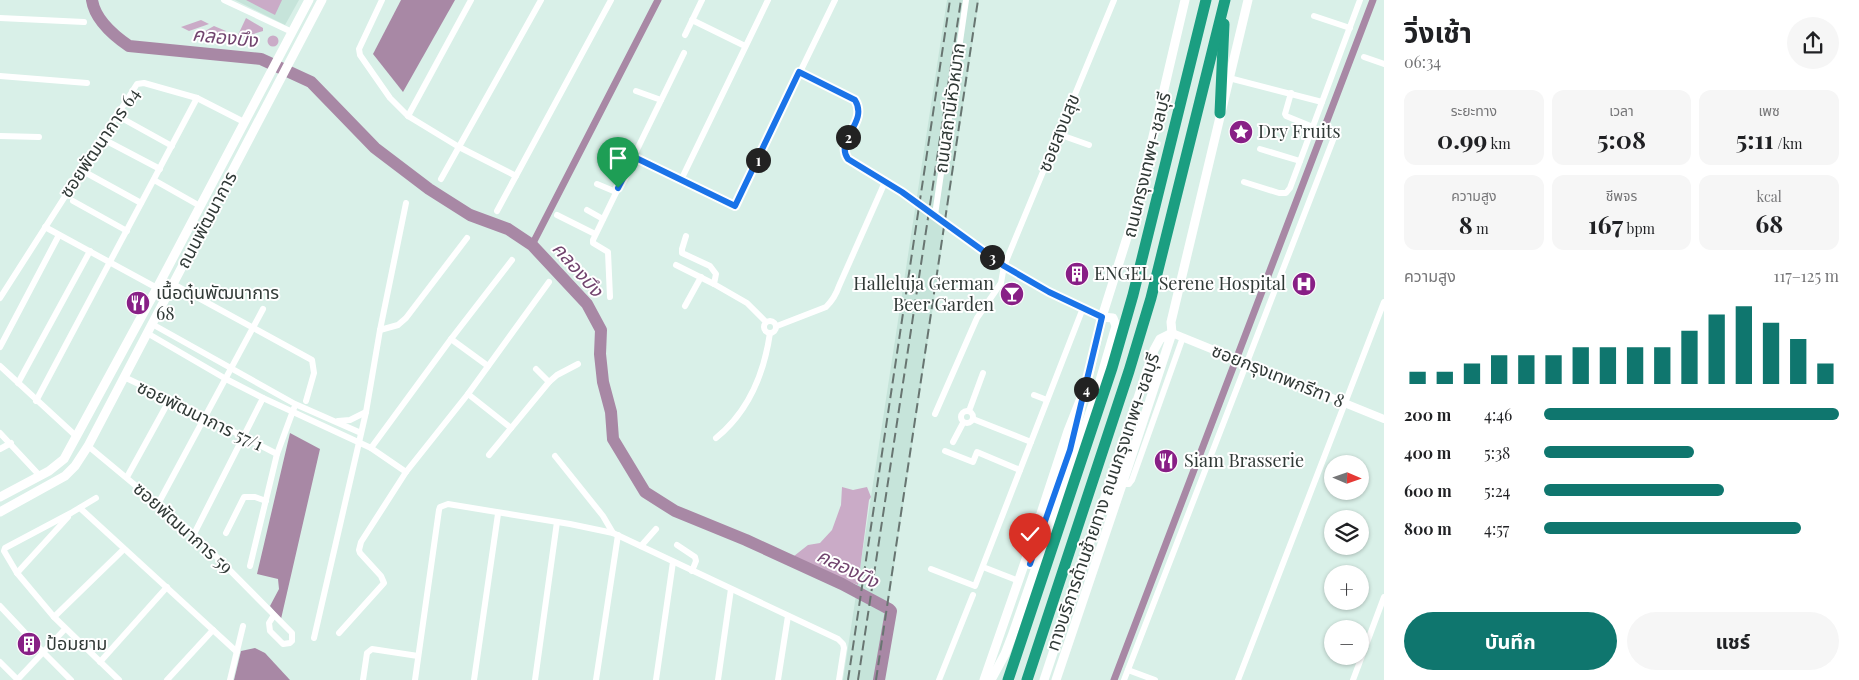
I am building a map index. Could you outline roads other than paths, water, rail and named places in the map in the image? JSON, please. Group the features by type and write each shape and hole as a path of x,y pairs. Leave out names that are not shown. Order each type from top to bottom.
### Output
{"highway":[{"name":"ถนนกรุงเทพฯ-ชลบุรี","path":"1008,680 1112,368 1133,295 1206,0"},
{"name":"ถนนกรุงเทพฯ-ชลบุรี","path":"1027,680 1129,371 1151,298 1225,0"},
{"path":"1220,113 1225,0"}],"main road":[{"name":"ถนนพัฒนาการ","path":"0,497 54,468 64,459 157,288 309,0"},
{"name":"ถนนพัฒนาการ","path":"0,512 65,476 75,466 88,446 322,0"},
{"path":"997,680 996,660 1070,450 1102,317 1136,209 1185,0"},
{"name":"ทางบริการด้านซ้ายทาง ถนนกรุงเทพฯ-ชลบุรี","path":"1056,680 1172,333 1171,322 1248,0"},
{"path":"157,288 167,294"},
{"path":"991,680 1012,636 1094,401 1116,326 1113,318 1102,317"},
{"name":"ทางบริการด้านซ้ายทาง ถนนกรุงเทพฯ-ชลบุรี","path":"1044,680 1154,350 1160,338 1172,333"},
{"path":"1154,350 1160,345 1168,346"},
{"path":"984,680 1019,581 1068,431 1087,383"},
{"path":"1137,402 1145,401 1148,406"},
{"path":"1044,680 1124,463 1139,433"}],"street":[{"path":"224,0 292,32"},
{"path":"382,0 360,45 360,56 390,98 408,116 459,147 516,176"},
{"path":"408,116 471,0"},
{"path":"441,179 541,0"},
{"path":"497,212 611,0"},
{"path":"685,36 702,0"},
{"path":"681,180 768,0"},
{"path":"634,157 735,206 835,0"},
{"name":"ถนนสถานีหัวหมาก","path":"934,215 966,0"},
{"name":"ซอยสงบสุข","path":"935,414 977,318 1001,283 1004,266 1114,0"},
{"path":"1244,182 1279,194 1286,193 1290,188 1360,0"},
{"path":"1314,16 1350,28"},
{"path":"0,18 84,22"},
{"path":"692,20 745,46"},
{"path":"610,297 610,256 607,250 593,243 595,234 684,52"},
{"path":"1364,57 1384,64"},
{"path":"799,72 855,100 859,107 858,116 844,147 844,153 848,159 934,215 1004,266 1049,292 1102,317"},
{"path":"0,76 87,83"},
{"path":"1229,78 1322,102"},
{"name":"ซอยพัฒนาการ 64","path":"0,298 135,86 141,82 197,98 244,122"},
{"path":"636,91 661,100"},
{"path":"1291,94 1286,116 1313,127"},
{"path":"36,401 197,98"},
{"path":"116,115 172,146"},
{"path":"1058,134 1089,145"},
{"path":"0,136 39,137"},
{"path":"101,138 160,169"},
{"path":"1124,680 1244,364 1334,140"},
{"path":"1260,149 1300,161"},
{"path":"81,170 141,203"},
{"path":"154,180 200,206"},
{"path":"776,326 826,307 832,302 885,182"},
{"path":"597,184 616,192"},
{"path":"73,200 127,230"},
{"path":"314,638 362,433 380,330 406,203"},
{"path":"587,210 603,218"},
{"path":"556,215 595,234"},
{"path":"45,227 157,288"},
{"path":"0,347 59,234"},
{"path":"686,236 682,253 710,266 716,274 714,284"},
{"path":"380,330 398,325 406,318 467,238"},
{"path":"18,383 90,251"},
{"path":"371,448 512,260"},
{"path":"676,265 747,303 766,322"},
{"path":"685,306 701,277"},
{"path":"339,633 384,583 382,576 360,554 359,546 406,472 468,394 549,282"},
{"path":"173,284 312,360 314,373 306,401"},
{"path":"1238,680 1384,302"},
{"path":"931,569 975,586 1083,308"},
{"path":"158,504 263,309"},
{"path":"766,322 773,321 776,326"},
{"path":"766,322 764,328 770,333"},
{"path":"152,324 295,404 362,433"},
{"path":"770,333 775,331 776,326"},
{"path":"147,333 226,379 263,398 360,442 406,472"},
{"path":"716,438 728,428 744,408 764,364 770,333"},
{"name":"ซอยกรุงเทพกรีฑา 8","path":"1172,333 1244,364 1384,419"},
{"path":"1122,484 1129,484 1132,480 1183,338"},
{"path":"451,339 488,366"},
{"path":"489,455 549,382 557,375 578,364"},
{"path":"0,366 77,437"},
{"path":"536,369 549,382"},
{"path":"969,411 983,373"},
{"name":"ซอยพัฒนาการ 57/1","path":"124,377 277,454"},
{"path":"468,394 511,428"},
{"path":"1034,395 1047,400"},
{"path":"194,534 263,398"},
{"path":"126,477 170,399"},
{"path":"250,566 277,454 295,404"},
{"path":"969,411 973,419 1031,442"},
{"path":"963,423 960,418 962,413 969,411"},
{"path":"337,421 350,420 366,412"},
{"path":"963,423 969,424 973,419"},
{"path":"953,442 963,423"},
{"path":"0,432 40,476"},
{"path":"0,449 11,443"},
{"name":"ซอยพัฒนาการ 59","path":"88,446 194,534 292,633 292,641 290,643 283,644 270,631 270,623 274,615"},
{"path":"946,450 973,462 977,452 1020,470"},
{"path":"555,456 615,534 596,680"},
{"path":"226,533 244,497 255,497 266,501"},
{"path":"96,498 72,513 5,548 4,554 16,573 54,617 119,680"},
{"path":"415,680 439,510 440,507 448,504 498,514 557,522 615,534 841,641 844,648 839,680"},
{"path":"80,508 237,652"},
{"path":"16,573 72,513"},
{"path":"474,680 498,514"},
{"path":"535,680 557,522"},
{"path":"641,546 656,529"},
{"path":"678,545 695,557 696,561 692,571"},
{"path":"54,617 124,549"},
{"path":"656,680 673,562"},
{"path":"983,567 1019,581"},
{"path":"100,662 167,587"},
{"path":"718,680 731,589"},
{"path":"939,680 973,595"},
{"path":"1353,680 1384,597"},
{"path":"0,606 71,680"},
{"path":"778,680 788,616"},
{"path":"230,680 243,626"},
{"path":"0,662 17,680 65,629"},
{"path":"167,680 213,630"},
{"path":"363,680 368,653 372,649 418,656"},
{"path":"1128,670 1155,680"}],"waterway":[{"name":"คลองบึง","path":"92,0 101,20 111,32 129,46 261,59 311,82 375,148 429,189 470,215 508,229 532,245 587,304 601,330 600,354 603,382 611,412 613,439 645,492 675,511 746,540 842,584 889,609 891,611 879,680"},
{"path":"532,245 658,0"},
{"path":"1114,680 1373,0"}],"railway":[{"path":"848,680 950,0"},
{"path":"858,680 961,0"},
{"path":"876,680 978,0"}],"place":[{"name":"Dry Fruits","path":"1241,132"},
{"name":"ENGEL","path":"1077,274"},
{"name":"Serene Hospital","path":"1304,284"},
{"name":"Halleluja German Beer Garden","path":"1012,294"},
{"name":"เนื้อตุ๋นพัฒนาการ 68","path":"138,303"},
{"name":"Siam Brasserie","path":"1166,461"},
{"name":"ป้อมยาม","path":"29,644"}]}
